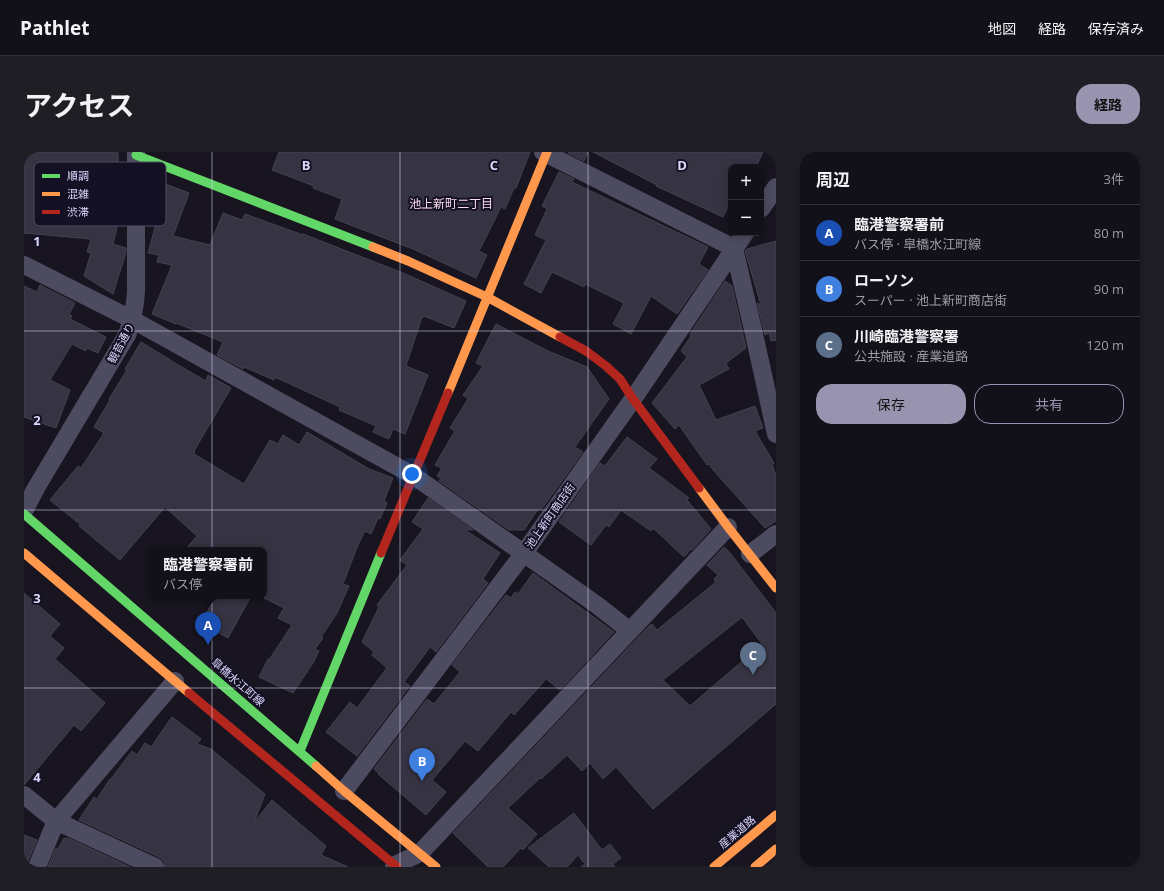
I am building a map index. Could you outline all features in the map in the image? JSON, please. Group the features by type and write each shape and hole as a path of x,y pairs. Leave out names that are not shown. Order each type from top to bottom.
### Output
{"main road":[{"path":"300,751 414,476 545,153"},
{"path":"136,154 156,162"},
{"path":"166,166 433,272 486,297 586,351 620,379 633,399 728,527 776,588"},
{"name":"皐橋水江町線","path":"24,513 300,751 344,791 436,867"},
{"path":"24,553 395,866"},
{"name":"産業道路","path":"714,867 776,814"},
{"path":"755,867 776,849"}],"street":[{"path":"545,153 734,248 776,434"},
{"path":"764,205 776,187"},
{"name":"観音通り","path":"24,513 36,488 127,335 133,320 136,292 136,226"},
{"name":"池上新町商店街","path":"344,791 524,554 633,399 743,236"},
{"path":"24,265 133,320 414,476 597,605 630,631"},
{"path":"395,866 420,853 728,527"},
{"path":"750,554 776,534"},
{"path":"37,867 56,821 175,681"},
{"path":"24,795 56,821 155,867"}],"building":[{"path":"24,152 118,152 118,162 34,162 34,226 117,226 113,244 126,248 126,252 113,294 84,276 91,253 87,252 91,239 24,233"},
{"path":"279,152 530,152 516,188 514,188 505,209 501,207 479,251 487,255 476,278 413,249 335,219 342,199 313,188 314,186 272,170"},
{"path":"588,152 584,161 568,153"},
{"path":"593,152 763,152 757,164 728,164 728,206 723,217 656,186 657,185"},
{"path":"559,172 574,179 572,182 708,247 699,264 708,270 677,314 651,296 631,334 613,324 624,303 585,284 584,287 552,272 541,293 524,284 546,240 535,235 547,209 542,206"},
{"path":"166,184 189,193 173,236 210,245 223,213 242,220 245,214 303,234 403,273 466,301 454,328 424,316 422,317 406,366 428,375 405,434 393,429 389,439 373,432 376,426 339,410 340,407 275,377 274,380 244,367 243,369 217,355 223,342 152,314 172,265 157,262 159,255 148,253 155,226 166,226"},
{"path":"776,241 776,340 771,341 769,333 765,335 757,303 761,305 745,251 747,249"},
{"path":"725,281 732,286 746,348 726,363 729,369 699,385 716,420 755,406 763,428 755,431 774,463 772,464 776,476 776,521 765,528 709,464 707,465 679,425 675,429 652,403 687,357 681,351 691,336 690,334"},
{"path":"40,285 75,303 69,314 72,316 70,319 106,337 98,353 87,348 86,351 72,344 50,380 70,390 56,428 24,417 24,286 37,292"},
{"path":"496,324 548,351 587,367 609,399 575,447 583,452 541,510 539,508 524,530 509,530 439,481 441,478 437,476 442,468 435,465 455,431 450,428 468,399 463,395 483,366 476,363"},
{"path":"141,342 206,381 208,375 231,388 194,451 194,454 244,484 270,440 278,444 283,435 299,445 307,432 369,469 393,478 384,501 387,503 380,519 378,518 371,534 365,531 358,545 343,584 349,586 337,613 315,649 319,651 313,663 293,693 259,677 268,659 269,660 292,625 278,618 284,608 266,599 267,547 188,547 197,536 165,507 120,560 50,500 78,466 81,468 104,433 94,427 127,370 125,369"},
{"path":"627,437 657,459 649,468 689,498 687,500 711,529 684,557 653,528 651,531 621,510 609,527 606,525 591,545 559,522 600,463 605,466"},
{"path":"428,498 473,530 465,530 500,553 483,579 488,583 436,652 430,647 404,682 410,686 357,756 326,732 350,702 357,708 387,668 372,655 374,652 362,642 379,607 377,605 407,565 400,560 423,529 412,522"},
{"path":"724,547 776,613 776,704 653,809 616,767 603,779 590,763 582,771 567,755 508,808 537,834 523,850 521,848 503,867 488,867 453,833 648,627 652,624 657,630 716,582 714,579 718,575 707,565","holes":["742,617 762,644 690,706 663,680"]},
{"path":"533,573 614,632 560,690 546,679 514,715 511,712 478,751 465,741 432,780 446,792 426,815 374,769 427,699 434,704 460,672 452,665 506,595 511,598 515,592 518,594"},
{"path":"24,593 60,624 50,636 64,648 55,659 105,703 81,731 74,725 24,785"},
{"path":"214,599 249,599 228,638 201,623"},
{"path":"172,717 201,739 197,744 211,749 265,794 255,820 272,800 326,846 321,855 348,867 165,867 164,861 159,857 79,820 94,797 97,799 110,779 132,751 137,755 145,743 151,747"},
{"path":"574,813 602,850 610,844 621,858 613,864 615,867 581,867 585,864 578,855 567,867 549,867 528,848"},
{"path":"24,835 37,840 27,863 27,867 24,867"},
{"path":"64,838 68,838 130,867 48,867 56,848 58,849"}],"traffic: fast":[{"path":"136,155 154,162"},
{"path":"166,167 373,247"},
{"path":"24,514 316,766"},
{"path":"300,751 381,553"}],"traffic: slow":[{"path":"448,393 547,152"},
{"path":"373,247 408,261 487,297 560,337"},
{"path":"699,488 776,588"},
{"path":"24,553 189,693"},
{"path":"316,766 436,867"},
{"path":"714,867 776,815"},
{"path":"755,867 776,849"}],"traffic: jam":[{"path":"560,337 586,351 620,379 633,399 699,488"},
{"path":"381,553 448,393"},
{"path":"189,693 397,867"}],"place":[{"name":"臨港警察署前","path":"208,645"},
{"name":"川崎臨港警察署","path":"753,675"},
{"name":"ローソン","path":"422,781"}],"district":[{"name":"池上新町二丁目","path":"451,204"}]}
